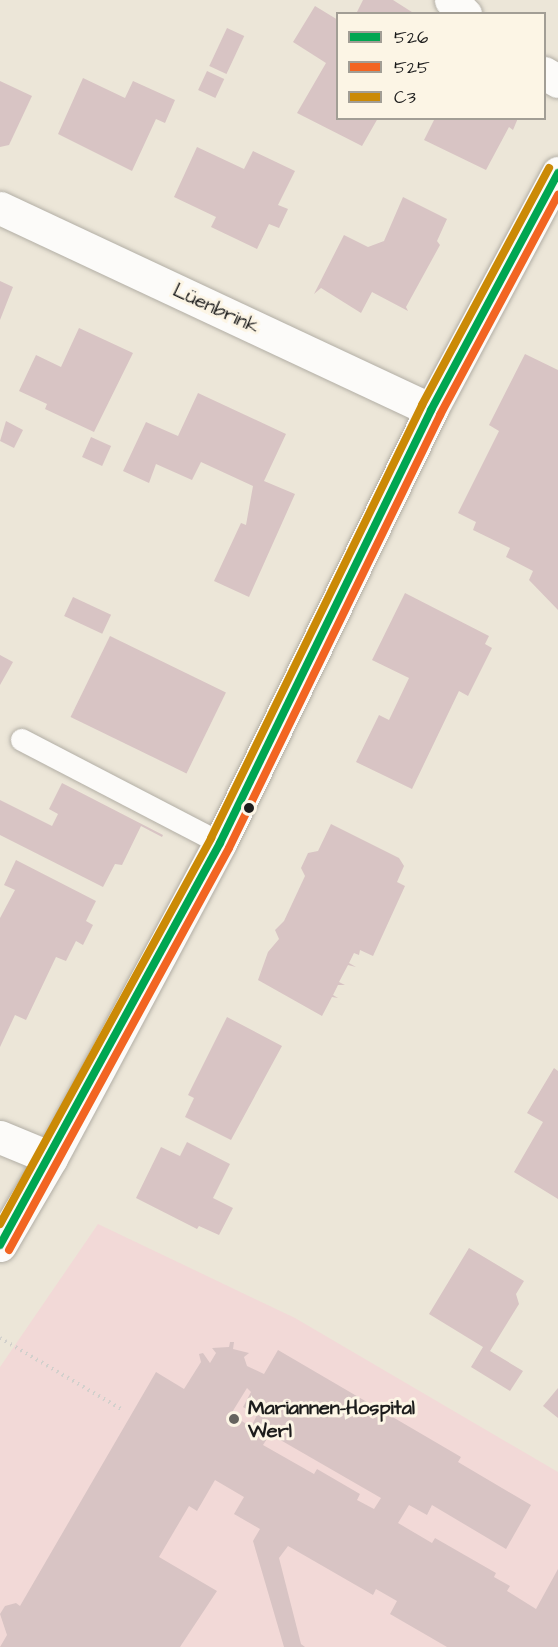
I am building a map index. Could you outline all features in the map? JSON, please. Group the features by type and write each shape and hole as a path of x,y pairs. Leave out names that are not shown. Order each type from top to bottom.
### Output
{"street":[{"path":"452,0 463,12"},
{"path":"0,1245 51,1158 220,843 431,410 558,173"},
{"name":"Lüenbrink","path":"0,208 431,410"},
{"path":"0,1137 51,1158"}],"lane":[{"path":"22,740 220,843"}],"path":[{"path":"0,1338 121,1409"}],"shaded area":[{"name":"Mariannen-Hospital Werl","path":"98,1224 295,1318 558,1472 558,1647 0,1647 0,1367"}],"building":[{"path":"363,0 393,0 412,12 357,12"},
{"path":"315,6 336,19 336,120 377,120 362,146 297,113 326,63 293,42"},
{"path":"227,28 244,36 226,74 209,66"},
{"path":"207,71 224,79 215,98 198,90"},
{"path":"83,78 125,98 133,81 175,100 165,123 156,119 132,171 58,134"},
{"path":"0,81 32,96 9,145 0,147"},
{"path":"434,120 517,120 513,130 509,127 486,170 424,140"},
{"path":"197,147 244,169 253,151 295,171 278,205 288,209 279,228 269,224 257,249 211,227 216,217 174,197"},
{"path":"403,197 447,219 437,241 440,245 406,307 408,311 372,292 361,313 321,288 314,294 344,235 368,247 384,241"},
{"path":"0,281 13,287 0,320"},
{"path":"79,328 133,353 94,432 45,409 47,404 19,391 36,355 61,367"},
{"path":"525,354 558,370 558,610 529,580 533,571 506,557 510,548 473,530 476,522 458,513 499,431 489,425"},
{"path":"198,393 286,434 264,481 295,494 249,597 214,581 241,523 246,525 253,486 201,462 192,480 156,464 149,483 123,471 146,422 178,436"},
{"path":"6,421 23,430 14,448 0,441"},
{"path":"91,437 111,446 102,466 82,457"},
{"path":"405,593 489,636 485,644 492,648 468,696 459,691 412,789 356,762 379,715 389,720 409,678 372,660"},
{"path":"73,597 111,615 102,634 64,616"},
{"path":"110,636 226,693 186,773 71,717"},
{"path":"0,655 13,662 0,685"},
{"path":"62,783 163,835 162,837 141,826 122,865 115,864 103,887 0,835 0,800 52,826 58,814 49,809"},
{"path":"331,824 399,858 404,866 397,882 405,886 373,956 360,950 359,955 354,953 349,963 356,967 348,965 339,982 345,985 338,985 333,995 338,998 332,997 322,1016 258,980 268,952 279,939 275,930 284,921 305,876 301,868 308,853 318,851"},
{"path":"16,860 96,901 86,921 93,925 83,945 76,941 66,961 56,957 26,1020 15,1015 0,1047 0,918 15,890 4,885"},
{"path":"227,1017 282,1046 231,1140 185,1117 194,1098 188,1095"},
{"path":"554,1068 558,1071 558,1199 514,1172 543,1122 527,1113"},
{"path":"187,1142 230,1164 213,1198 233,1208 219,1235 199,1226 197,1229 136,1198 161,1147 180,1156"},
{"path":"469,1248 524,1281 516,1294 519,1304 490,1351 523,1371 510,1391 471,1367 483,1347 429,1314"},
{"path":"230,1342 234,1342 233,1349 249,1353 244,1357 247,1366 264,1374 278,1350 461,1457 458,1462 531,1505 506,1549 432,1505 427,1515 409,1505 398,1523 432,1543 435,1538 496,1573 494,1577 510,1586 507,1591 536,1609 558,1569 558,1647 447,1647 390,1614 397,1601 376,1589 373,1595 288,1546 279,1558 301,1644 305,1647 284,1647 253,1541 260,1529 234,1514 244,1497 215,1480 197,1511 189,1506 159,1557 217,1591 180,1647 0,1647 7,1635 0,1614 5,1606 16,1603 20,1606 156,1372 184,1389 201,1362 199,1354 203,1353 210,1363 216,1353 212,1348 229,1347","holes":["247,1388 251,1392 243,1407 257,1415 251,1427 231,1414","270,1434 381,1498 374,1509 357,1500 360,1494 317,1469 314,1474 263,1445"]},
{"path":"558,1388 558,1418 543,1406"}],"transit line":[{"name":"C3","path":"0,1224 211,838 422,405 549,168"},
{"name":"526","path":"0,1245 220,843 431,410 558,173"},
{"name":"525","path":"9,1250 229,848 440,415 558,195"}],"place":[{"name":"Mariannen-Hospital Werl","path":"234,1419"}]}
